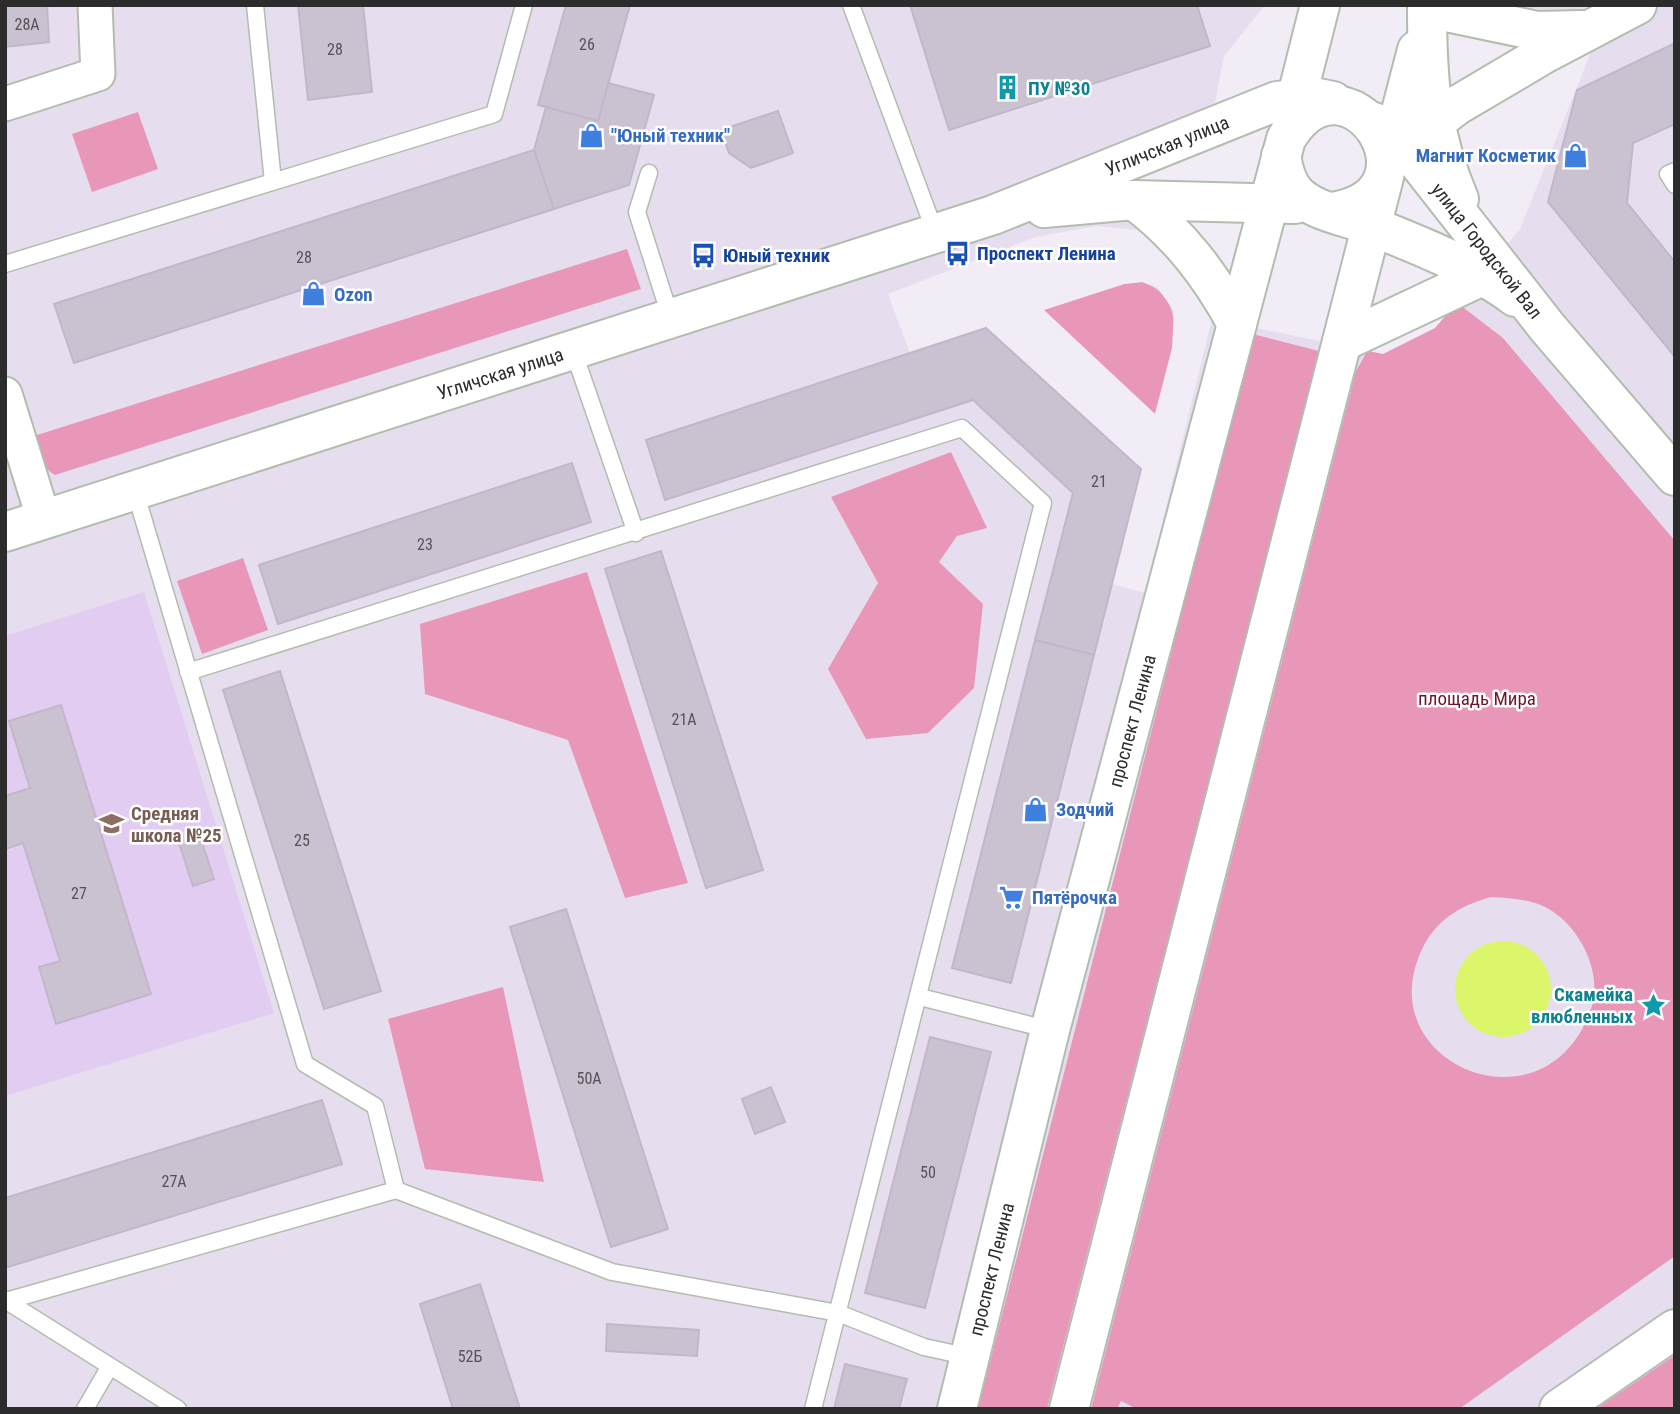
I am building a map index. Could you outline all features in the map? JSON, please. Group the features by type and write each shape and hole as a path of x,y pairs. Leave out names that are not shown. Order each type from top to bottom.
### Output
{"main road":[{"name":"проспект Ленина","path":"957,1409 1050,1030 1320,5"},
{"path":"1380,141 1376,191 1362,203 1323,209 1299,197 1289,183 1284,147 1305,115 1318,108 1380,141 1434,121 1587,30 1637,5"},
{"path":"1428,7 1537,31 1587,30"},
{"path":"1428,7 1427,79 1434,121 1448,174 1472,230"},
{"path":"1069,1409 1371,226 1380,141 1428,7"},
{"name":"Угличская улица","path":"5,532 993,215 1245,113 1297,97 1317,98 1380,141"},
{"name":"улица Городской Вал","path":"1380,141 1472,230 1547,327 1675,476"},
{"name":"Угличская улица","path":"993,215 1134,200 1270,201 1323,209"},
{"path":"1134,200 1161,220 1199,261 1237,324"},
{"name":"улица Городской Вал","path":"1323,209 1371,226 1482,276 1506,290 1547,327"},
{"path":"1342,342 1482,276"},
{"path":"1559,1409 1675,1329"}],"street":[{"path":"5,104 98,74 95,5"},
{"path":"5,394 44,520"}],"lane":[{"path":"255,5 273,182"},
{"path":"5,264 494,114 524,5"},
{"path":"851,5 935,232"},
{"path":"1675,171 1668,174 1675,185"},
{"path":"649,173 637,212 671,319"},
{"path":"573,350 636,533"},
{"path":"188,672 636,533 962,428 1043,503 920,997 813,1409"},
{"path":"135,491 305,1064 375,1106 396,1190"},
{"path":"920,997 1050,1030"},
{"path":"6,1301 396,1190 612,1272 838,1312 923,1347 970,1357"},
{"path":"6,1301 178,1409"},
{"path":"85,1409 110,1366"}],"shaded area":[{"path":"1265,5 1512,5 1603,22 1520,229 1435,328 1383,354 1212,319 1145,593 1112,584 1141,469 986,328 910,353 888,294 1036,237 1096,226 1138,230 1152,236 1184,261 1200,181 1110,182 1206,149 1224,56","holes":["1142,282 1157,287 1174,311 1172,348 1155,414 1044,310 1124,284"]},
{"name":"Средняя школа №25","path":"144,592 274,1013 5,1096 5,636"},
{"path":"1503,941 1521,945 1537,955 1547,971 1551,989 1547,1007 1537,1023 1521,1033 1503,1037 1485,1033 1469,1023 1459,1007 1455,989 1459,971 1469,955 1485,945"}],"green space":[{"path":"138,112 158,169 92,192 72,134"},
{"path":"627,249 641,289 55,475 39,458 37,435"},
{"path":"1142,282 1159,291 1169,305 1174,321 1174,340 1155,414 1043,310 1124,284"},
{"name":"площадь Мира","path":"1460,305 1503,338 1675,541 1675,1256 1459,1409 1137,1409 1121,1401 1117,1409 1091,1409 1356,371 1373,341","holes":["1491,897 1530,902 1556,914 1577,936 1591,964 1594,980 1591,1009 1569,1047 1540,1070 1506,1077 1473,1072 1443,1056 1422,1030 1412,997 1418,959 1430,936 1446,918"]},
{"path":"1253,334 1319,351 1047,1409 978,1409"},
{"path":"951,452 987,528 957,536 939,562 983,604 974,688 928,733 866,739 828,669 878,583 831,497"},
{"path":"243,558 268,630 202,654 177,581"},
{"path":"587,572 688,883 625,898 568,740 425,694 420,624"},
{"path":"503,987 544,1182 425,1169 388,1019"},
{"path":"1675,1355 1675,1409 1596,1409"}],"building":[{"path":"5,5 47,5 49,42 5,47"},
{"path":"298,5 363,5 372,92 308,100"},
{"path":"566,5 630,5 598,121 538,105"},
{"name":"ПУ №30","path":"910,5 1197,5 1210,46 949,130"},
{"path":"1675,43 1675,124 1633,143 1627,203 1675,262 1675,357 1548,202 1577,90"},
{"name":"\"Юный техник\"","path":"608,83 654,95 629,185 554,209 534,150 546,107 598,121"},
{"path":"778,111 793,153 751,168 729,153 721,130"},
{"path":"534,150 554,209 74,363 54,304"},
{"path":"986,328 1141,469 1094,655 1035,640 1073,493 973,400 665,500 646,440"},
{"path":"572,463 591,522 278,624 259,565"},
{"path":"661,551 763,870 706,888 605,569"},
{"path":"1035,640 1094,655 1011,983 952,968"},
{"path":"280,671 381,991 324,1009 223,690"},
{"path":"61,705 151,994 56,1024 39,967 60,961 23,843 5,849 5,796 30,788 9,721"},
{"path":"200,836 214,879 193,886 179,843"},
{"path":"566,909 668,1229 611,1247 510,927"},
{"path":"930,1037 991,1052 925,1308 865,1293"},
{"path":"771,1087 785,1122 755,1134 742,1099"},
{"path":"322,1100 342,1164 5,1268 5,1198"},
{"path":"480,1284 520,1409 453,1409 420,1304"},
{"path":"607,1324 699,1330 697,1356 606,1351"},
{"path":"845,1364 907,1379 899,1409 834,1409"}],"place":[{"name":"ПУ №30","path":"1008,88"},
{"name":"\"Юный техник\"","path":"591,135"},
{"name":"Магнит Косметик","path":"1576,155"},
{"name":"Проспект Ленина","path":"957,253"},
{"name":"Юный техник","path":"703,255"},
{"name":"Ozon","path":"314,294"},
{"name":"Зодчий","path":"1036,809"},
{"name":"Средняя школа №25","path":"111,824"},
{"name":"Пятёрочка","path":"1012,897"},
{"name":"Скамейка влюбленных","path":"1653,1005"}]}
